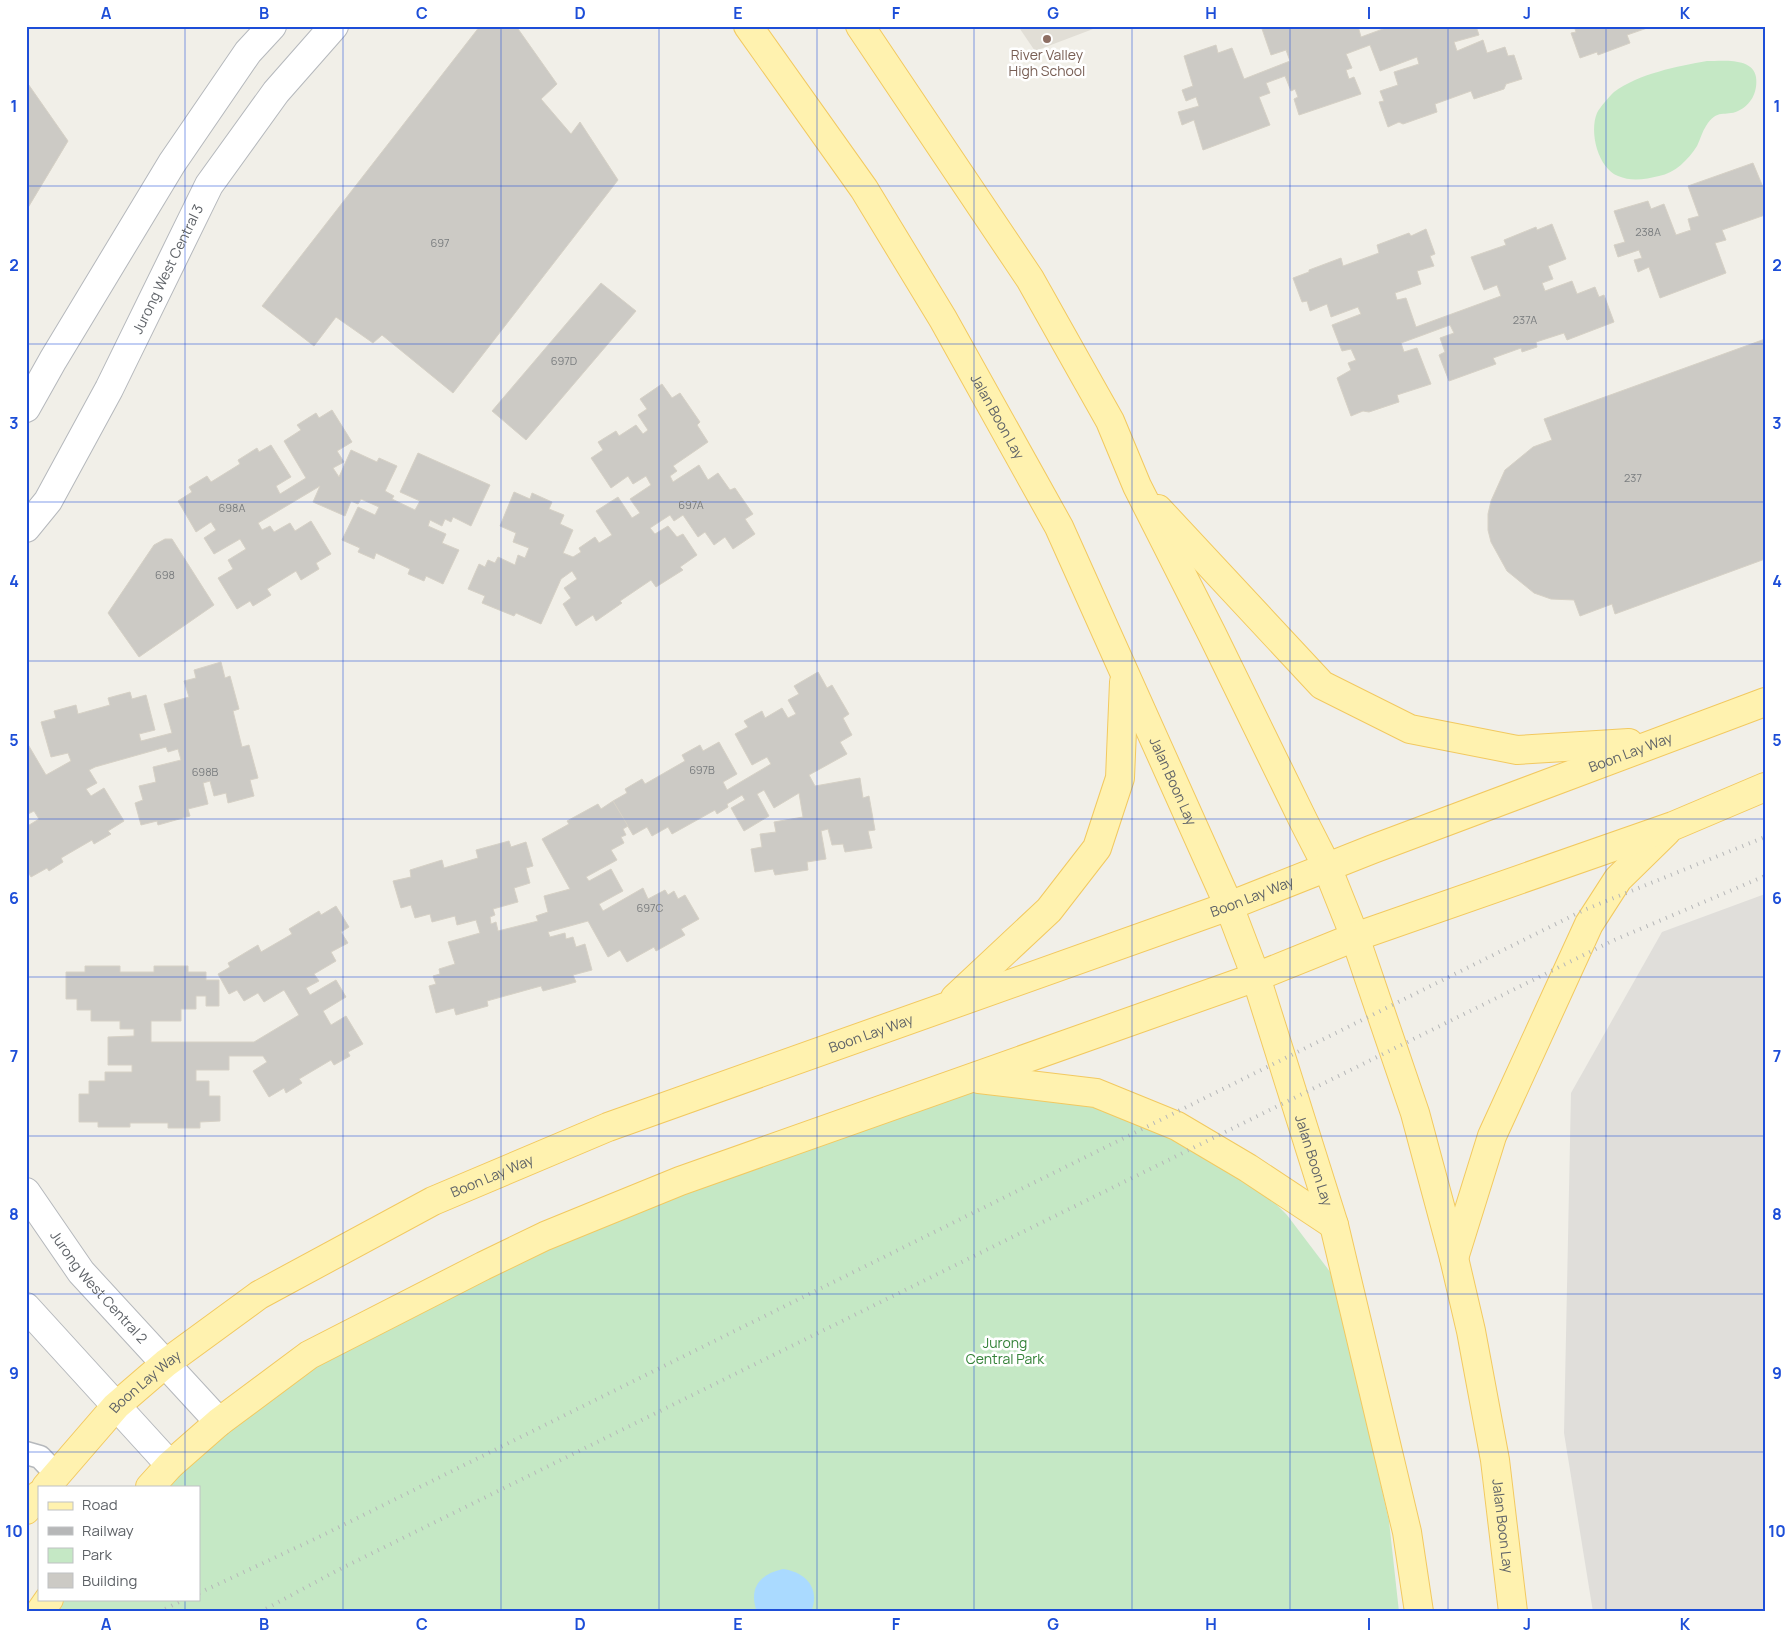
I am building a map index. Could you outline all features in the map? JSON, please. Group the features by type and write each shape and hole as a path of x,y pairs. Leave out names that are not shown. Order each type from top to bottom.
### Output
{"main road":[{"name":"Jalan Boon Lay","path":"748,26 864,189 943,319 1058,527 1229,906 1256,976 1334,1225 1407,1532 1420,1612"},
{"name":"Jalan Boon Lay","path":"860,26 1030,279 1110,420 1137,486 1327,867 1355,937 1415,1113 1454,1258 1471,1331 1495,1460 1513,1612"},
{"path":"1137,486 1322,684 1410,729 1517,750 1658,742"},
{"path":"948,1004 1049,910 1097,848 1120,778 1124,675"},
{"name":"Boon Lay Way","path":"52,1481 116,1406 166,1363 259,1295 433,1201 608,1127 948,1004 1229,906 1327,867 1765,702"},
{"path":"151,1486 170,1465 219,1422 309,1356 545,1236 680,1181 1256,976 1355,937 1672,826 1765,787"},
{"path":"1454,1258 1492,1136 1589,924 1618,879 1672,826"},
{"path":"972,1078 1096,1093 1177,1126 1248,1168 1334,1225"},
{"path":"26,1510 38,1496"},
{"path":"40,1612 48,1600"}],"street":[{"path":"26,408 172,163 248,52 272,26"},
{"name":"Jurong West Central 3","path":"26,528 48,501 109,389 210,185 276,92 334,26"},
{"name":"Jurong West Central 2","path":"26,1192 81,1272 219,1422"},
{"path":"26,1307 170,1465"}],"lane":[{"path":"26,1453 40,1457 52,1481"}],"shaded area":[{"name":"River Valley High School","path":"1018,26 1101,26 1035,51"},
{"path":"1765,894 1765,1612 1593,1612 1564,1433 1571,1093 1662,932"}],"green space":[{"path":"1707,61 1728,61 1743,63 1749,66 1754,71 1756,77 1755,93 1750,102 1738,111 1721,114 1710,120 1690,156 1670,172 1644,179 1634,179 1623,178 1611,172 1600,158 1594,130 1597,113 1607,99 1614,92 1635,80 1671,68"},
{"name":"Jurong Central Park","path":"973,1083 1095,1100 1245,1173 1287,1215 1334,1277 1389,1521 1399,1612 50,1612 58,1600 200,1600 200,1486 155,1486 219,1422 471,1276 646,1204"}],"water":[{"path":"783,1569 798,1574 809,1583 814,1596 811,1612 757,1612 754,1596 758,1583 768,1574"}],"building":[{"path":"480,26 516,26 557,84 541,99 571,134 580,122 618,180 453,393 382,335 373,343 336,317 314,346 262,306"},
{"path":"1261,26 1358,26 1361,37 1391,26 1476,26 1479,35 1454,42 1457,51 1483,40 1487,53 1505,47 1508,56 1514,55 1522,79 1506,84 1504,89 1474,99 1471,91 1435,104 1437,112 1403,124 1399,122 1388,127 1379,102 1384,101 1380,91 1398,85 1394,72 1419,64 1417,57 1380,71 1370,45 1346,54 1352,68 1346,70 1349,79 1354,77 1361,94 1299,115 1294,99 1298,97 1295,89 1291,91 1285,76 1266,83 1270,93 1259,97 1270,125 1203,150 1194,120 1182,125 1178,112 1199,106 1196,97 1186,101 1182,90 1193,86 1184,56 1216,45 1218,53 1232,48 1244,79 1290,61 1286,50 1271,55"},
{"path":"1574,26 1653,26 1627,35 1630,43 1598,55 1597,52 1580,58 1571,33 1576,32"},
{"path":"26,81 68,141 26,211"},
{"path":"1753,163 1765,192 1765,215 1722,230 1726,240 1715,243 1726,273 1660,298 1649,267 1638,272 1634,260 1642,258 1639,250 1618,257 1614,245 1625,242 1614,211 1648,201 1651,209 1664,204 1676,235 1691,230 1688,219 1699,216 1688,186"},
{"path":"1552,224 1566,259 1548,266 1553,279 1542,283 1545,291 1572,281 1577,294 1595,287 1599,297 1604,295 1614,322 1567,340 1564,333 1536,342 1537,347 1522,352 1521,348 1493,358 1496,364 1449,381 1439,355 1445,352 1440,338 1454,333 1450,325 1401,343 1404,352 1417,348 1431,384 1397,395 1399,402 1351,416 1337,378 1351,370 1348,363 1356,360 1351,349 1342,351 1332,325 1361,314 1358,307 1331,317 1327,304 1310,311 1307,301 1302,302 1293,278 1341,258 1343,266 1379,253 1377,245 1409,233 1411,236 1426,229 1435,254 1430,256 1434,266 1417,271 1421,284 1395,293 1397,300 1406,298 1416,327 1501,296 1497,285 1484,290 1471,257 1506,245 1504,240 1536,227 1537,230"},
{"path":"601,283 636,311 526,440 492,411"},
{"path":"1765,339 1765,559 1615,614 1612,604 1580,616 1574,600 1551,599 1534,593 1507,571 1491,542 1488,530 1488,514 1491,501 1505,470 1533,447 1552,440 1544,419"},
{"path":"662,384 672,398 680,393 700,422 697,425 708,442 673,466 677,471 670,476 673,482 699,465 708,480 718,473 730,490 735,488 753,514 745,519 755,534 733,549 725,537 714,545 705,532 698,537 683,515 674,521 670,515 650,528 655,534 668,526 677,537 683,534 697,555 680,567 683,570 656,587 651,580 620,601 622,603 596,621 593,615 576,626 563,604 571,598 564,588 577,579 572,571 561,579 541,624 516,613 514,616 482,603 485,596 468,589 479,564 485,567 488,560 495,563 498,557 515,565 518,555 525,558 529,548 513,542 516,533 500,526 514,492 530,499 532,493 552,502 549,509 564,515 560,524 573,530 563,553 573,557 581,552 579,548 595,537 599,543 612,535 596,511 618,497 632,518 640,513 630,499 651,485 646,476 633,484 628,476 611,488 591,458 603,450 598,442 616,431 619,436 636,425 643,434 648,430 638,415 647,409 640,399"},
{"path":"332,410 352,442 337,451 344,462 333,468 339,477 351,450 377,462 379,458 397,466 385,491 394,496 392,499 415,510 420,501 400,492 418,453 490,485 471,526 453,517 451,522 445,519 442,526 430,520 428,526 446,534 442,543 459,550 443,584 426,576 424,581 408,574 410,569 376,553 374,559 358,552 360,548 342,540 358,507 375,515 379,507 361,499 358,504 351,501 345,516 313,502 320,486 258,523 262,530 270,526 274,532 290,523 295,531 311,521 331,554 316,563 319,569 301,580 296,571 267,589 271,595 253,606 250,601 237,609 218,578 233,569 228,560 246,549 240,539 214,554 204,538 216,530 211,522 196,532 178,501 192,492 189,487 207,476 211,482 240,464 238,460 257,448 259,452 271,445 291,477 276,486 280,494 306,478 284,441 301,430 297,425 316,413 319,418"},
{"path":"165,539 172,539 214,605 139,657 108,613 154,545"},
{"path":"221,662 225,678 230,676 239,709 233,711 242,747 249,745 258,778 250,780 254,796 228,803 226,793 214,796 210,781 203,783 208,804 188,809 190,816 158,825 157,821 141,825 135,803 143,800 139,786 156,782 153,767 181,760 178,749 168,752 166,747 95,767 89,770 97,783 86,789 91,796 104,788 124,821 108,831 111,834 94,844 92,840 61,858 63,862 49,871 47,868 31,877 26,869 26,836 29,834 26,827 39,819 34,811 26,815 26,741 46,775 71,761 68,753 51,757 41,722 56,718 54,711 76,705 78,714 110,705 108,698 130,692 132,699 146,695 155,730 139,734 141,741 172,733 164,704 189,697 184,681 196,678 194,670"},
{"path":"818,672 827,688 832,685 849,714 843,718 852,735 840,742 847,754 809,775 815,786 860,778 863,798 869,796 875,830 868,831 872,848 845,852 843,844 832,845 828,829 821,831 826,859 807,862 808,870 775,875 773,869 755,872 751,849 762,847 760,834 776,832 774,822 803,817 799,793 774,808 764,790 757,794 769,816 744,831 731,808 745,800 742,795 727,804 728,807 717,814 715,810 672,834 668,827 652,836 647,827 633,835 613,801 627,793 625,789 642,779 645,784 685,761 682,755 700,745 703,751 719,742 737,774 723,782 727,790 771,764 767,757 752,765 735,734 748,727 744,721 762,711 765,718 782,708 788,718 796,714 788,700 799,694 794,686"},
{"path":"613,801 628,826 623,829 626,835 621,837 624,843 611,850 617,860 586,877 589,881 611,869 623,891 599,904 603,911 643,888 648,899 665,890 668,895 674,891 678,899 685,895 699,919 681,929 685,935 656,951 654,947 627,962 620,950 608,957 588,921 548,932 550,937 565,933 566,939 573,937 576,947 585,944 592,970 573,975 576,982 543,991 541,986 487,1001 488,1006 456,1015 454,1008 436,1013 429,986 436,984 433,976 440,974 439,969 455,964 448,942 480,933 476,920 457,925 455,916 432,922 430,914 415,918 411,905 401,908 393,881 411,877 410,870 442,860 444,868 478,858 476,850 509,841 511,847 526,842 533,866 526,868 530,883 514,888 518,902 493,909 495,915 490,917 491,924 496,922 498,931 538,921 536,916 548,912 544,896 570,889 542,839 569,824 567,821 598,804 601,809"},
{"path":"336,906 349,927 341,932 348,943 331,952 336,961 314,974 319,981 306,988 310,995 336,980 346,997 323,1011 331,1025 346,1016 363,1044 348,1052 350,1056 334,1065 331,1060 299,1079 302,1083 286,1093 284,1088 269,1097 253,1071 267,1062 263,1056 229,1056 229,1070 196,1070 196,1081 209,1081 209,1096 220,1096 220,1121 200,1122 200,1128 168,1128 168,1123 130,1123 130,1127 98,1127 98,1122 79,1122 79,1094 89,1094 89,1081 105,1081 105,1072 132,1072 132,1065 108,1065 108,1037 134,1036 134,1029 120,1029 120,1021 91,1021 91,1010 77,1010 77,999 66,999 66,972 85,972 85,966 120,966 120,972 154,972 154,966 188,966 188,972 206,972 206,980 219,980 219,1006 206,1006 206,996 196,996 196,1009 181,1009 181,1021 151,1021 151,1042 254,1042 299,1015 284,990 264,1002 258,993 244,1001 237,990 229,994 218,974 230,967 228,963 258,945 261,952 292,934 289,929 319,911 321,915"}],"railway":[{"path":"200,1593 319,1537 1584,910 1765,837"},
{"path":"260,1612 338,1570 1612,941 1765,876"},
{"path":"159,1612 183,1600"}],"place":[{"name":"River Valley High School","path":"1047,39"}]}
